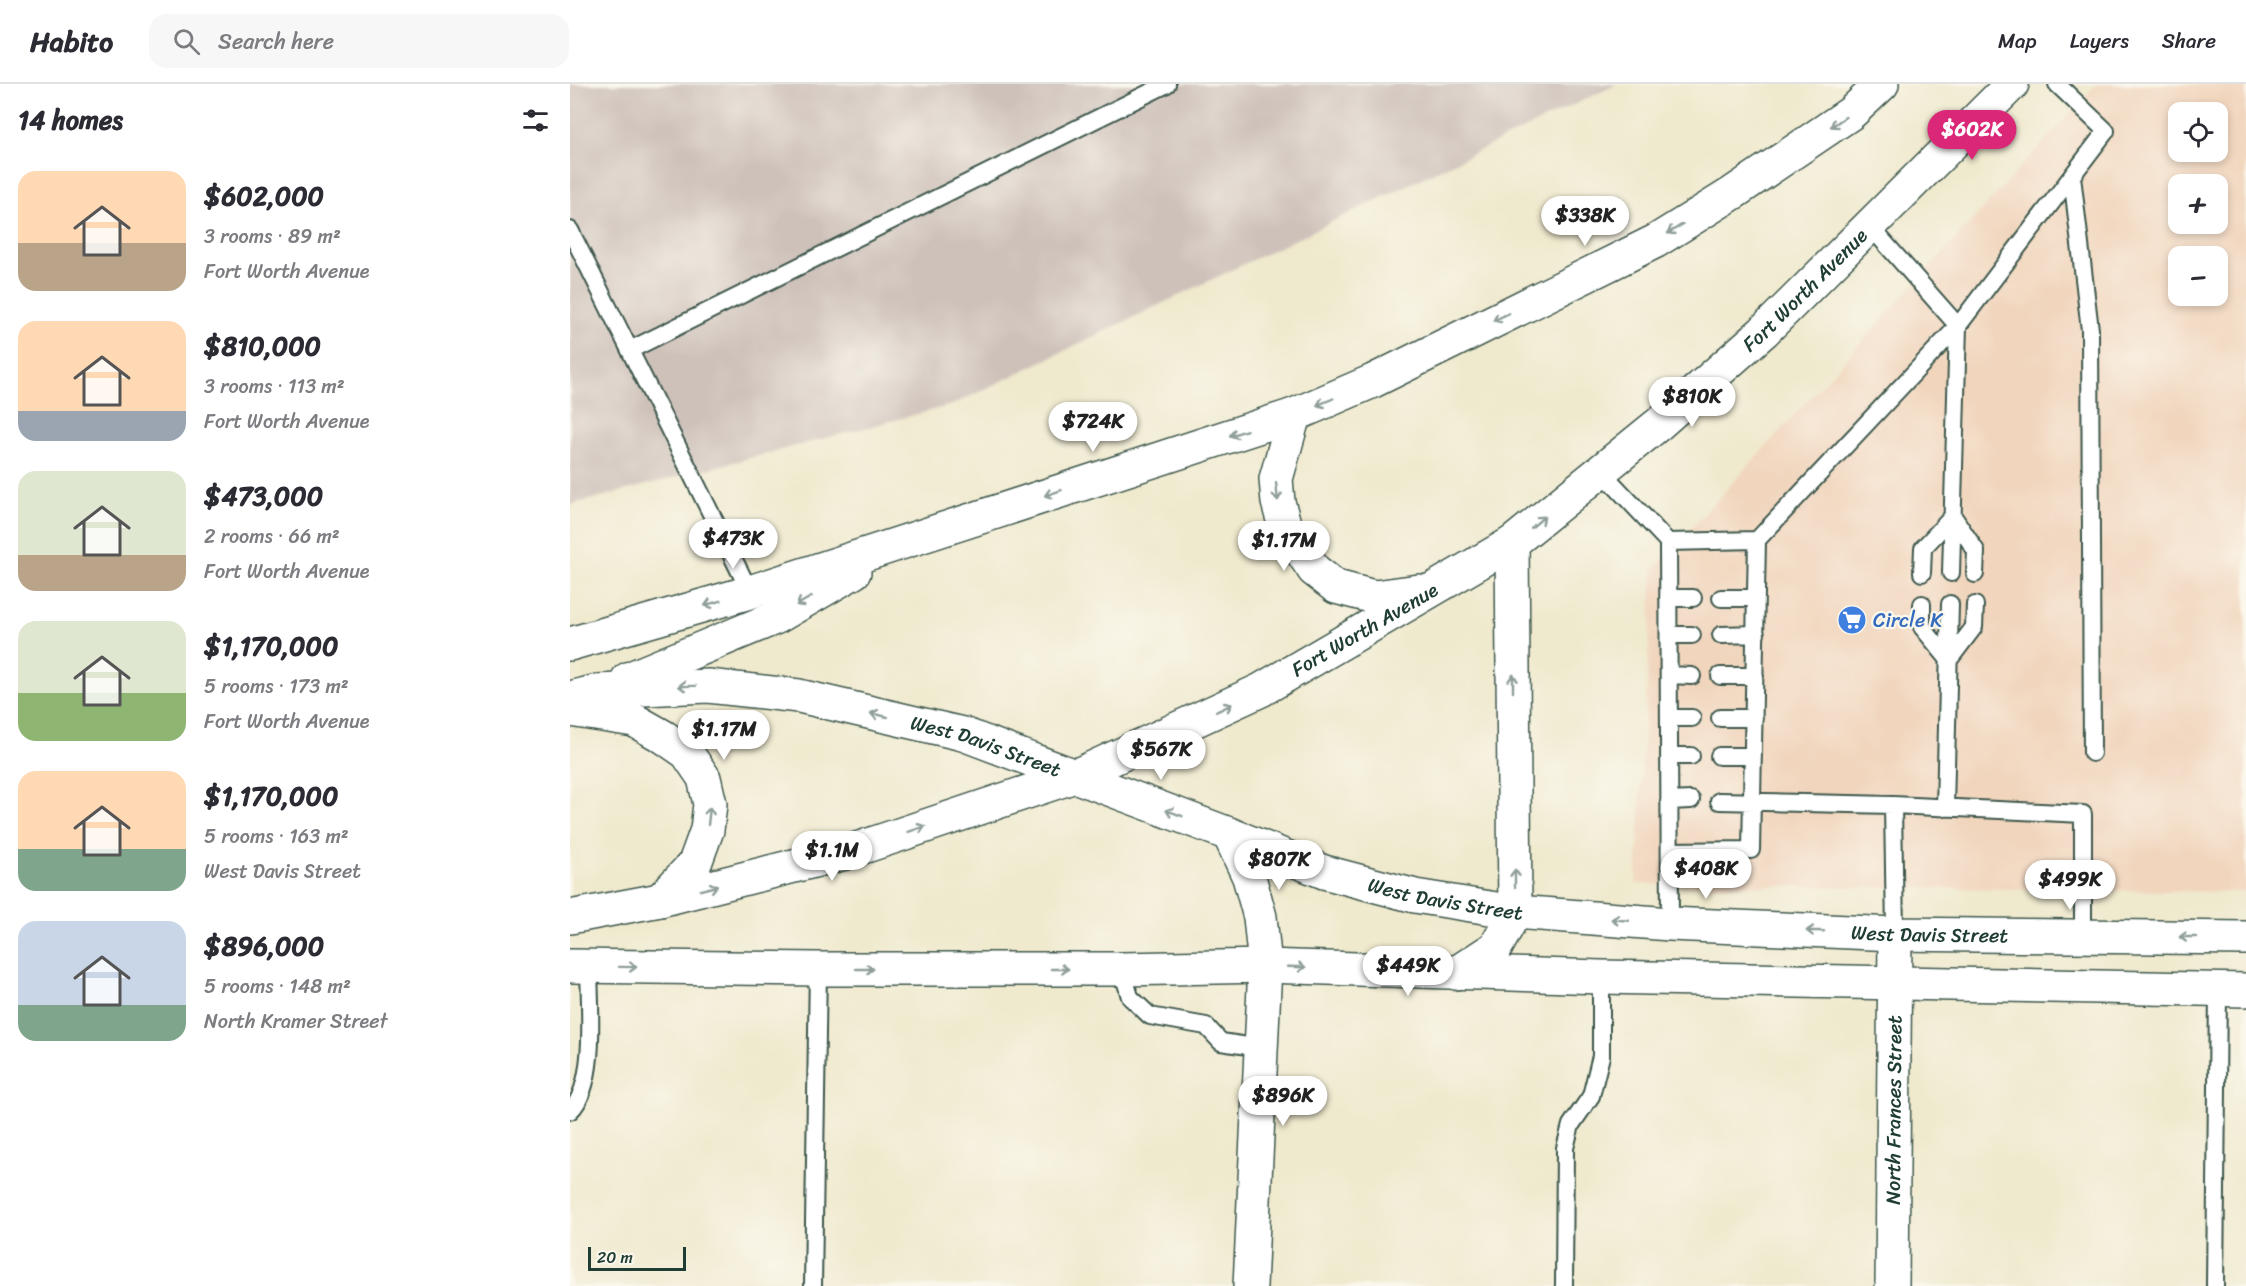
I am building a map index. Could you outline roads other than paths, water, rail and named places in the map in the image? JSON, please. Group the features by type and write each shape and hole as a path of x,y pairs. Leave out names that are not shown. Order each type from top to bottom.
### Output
{"main road":[{"path":"570,644 750,592 1294,415 1373,381 1656,241 1733,193 1851,113 1882,84"},
{"name":"Fort Worth Avenue","path":"570,917 660,900 845,853 1075,776 1261,690 1512,543 1660,423 1763,332 2012,84"},
{"path":"1294,415 1276,479 1278,502 1284,526 1314,570 1336,587 1374,597 1437,588"},
{"path":"584,694 698,651 777,617 908,540"},
{"path":"1456,973 1496,947 1515,912 1512,543"},
{"name":"West Davis Street","path":"584,694 654,687 708,686 799,696 963,734 1324,872 1415,896 1515,912 1670,924 1894,934 2246,938"},
{"path":"570,710 634,720 664,736 687,753 704,778 710,804 707,830 695,863 660,900"},
{"path":"1228,834 1249,877 1260,917 1265,966 1250,1286"},
{"name":"North Frances Street","path":"1892,1286 1894,934"},
{"path":"580,966 1122,969 1265,966 1600,977 2232,990"}],"lane":[{"path":"630,350 1167,84"},
{"path":"1670,851 1751,850 1757,540 1958,326 2106,131 2057,84"},
{"path":"2072,176 2090,330 2092,753"},
{"path":"1870,226 1958,326 1951,573"},
{"path":"570,230 750,592"},
{"path":"1600,471 1668,542 1670,924"},
{"path":"1923,573 1923,548 1953,516"},
{"path":"1953,516 1976,551 1975,574"},
{"path":"1668,542 1757,540"},
{"path":"1668,598 1693,598"},
{"path":"1721,598 1756,598"},
{"path":"1923,604 1923,627 1949,660"},
{"path":"1945,808 1950,604"},
{"path":"1949,660 1974,627 1975,605"},
{"path":"1669,634 1692,635"},
{"path":"1721,635 1756,634"},
{"path":"1669,675 1692,676"},
{"path":"1720,676 1755,676"},
{"path":"1669,718 1692,718"},
{"path":"1720,718 1754,718"},
{"path":"1669,756 1691,756"},
{"path":"1719,756 1753,756"},
{"path":"1669,801 1691,800"},
{"path":"1719,801 1893,805 2083,814 2083,937"},
{"path":"1893,805 1894,934"},
{"path":"570,1111 579,1103 589,1069 580,966"},
{"path":"813,1286 818,969"},
{"path":"1122,969 1130,996 1150,1016 1206,1026 1221,1042 1261,1048"},
{"path":"1564,1286 1565,1148 1571,1125 1591,1096 1600,1056 1600,977"},
{"path":"2215,1286 2232,990"}],"place":[{"name":"Circle K","path":"1852,620"}]}
